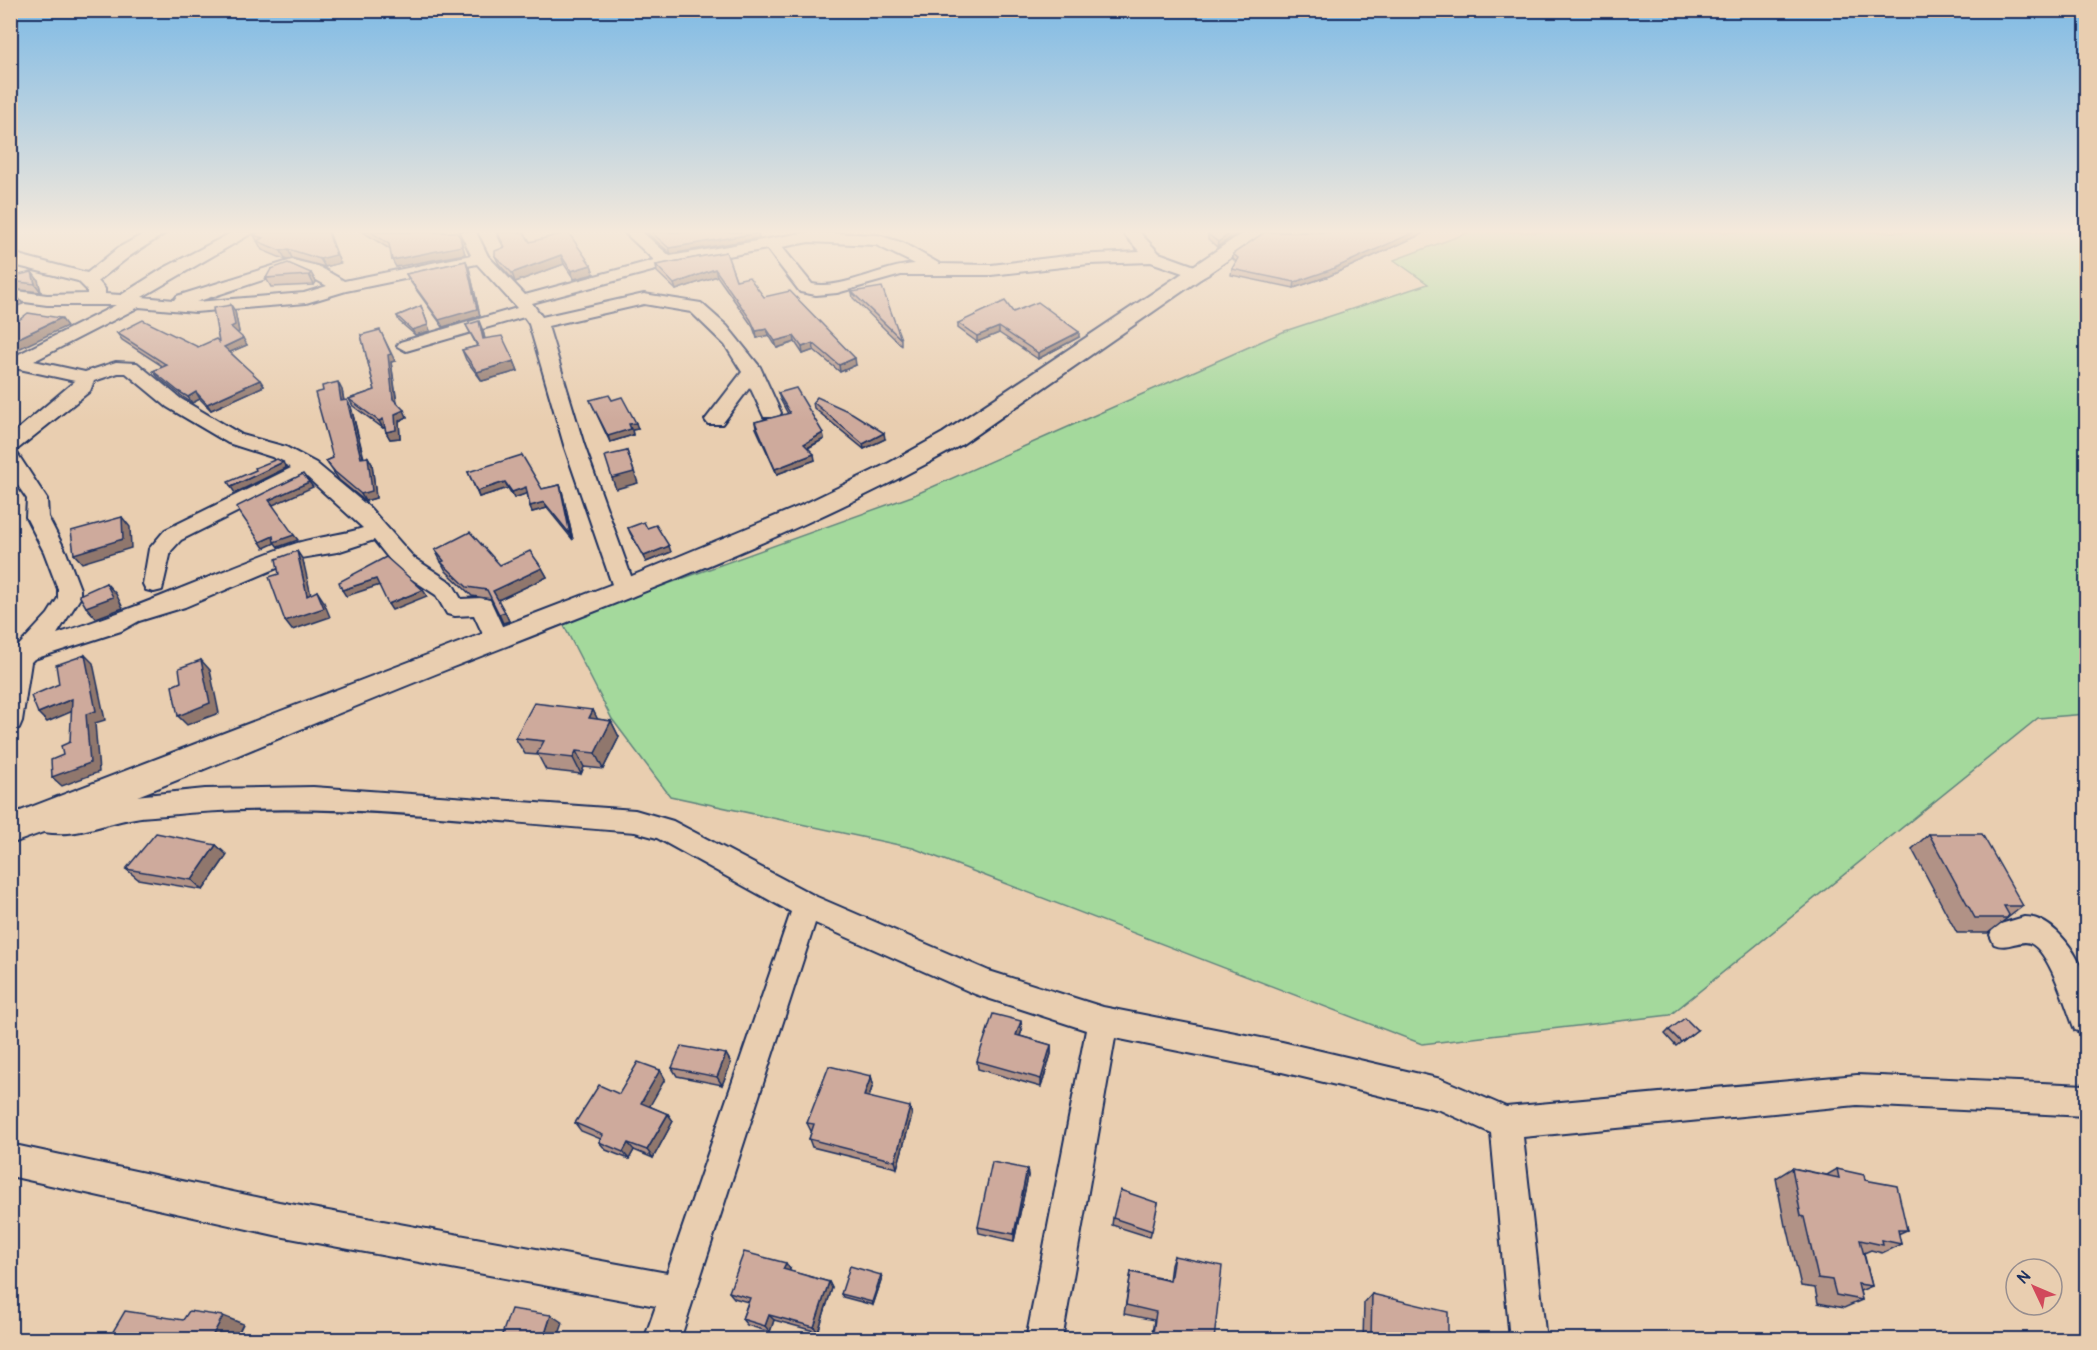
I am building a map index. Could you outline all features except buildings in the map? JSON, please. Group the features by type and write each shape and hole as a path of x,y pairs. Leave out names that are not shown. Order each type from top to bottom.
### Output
{"street":[{"path":"10,295 60,301 96,298 219,307 285,302 312,295"},
{"path":"14,362 138,295"},
{"path":"169,305 200,295"},
{"path":"515,295 529,311 625,590"},
{"path":"406,346 529,311 574,295"},
{"path":"11,830 625,590 809,512 898,469 952,439 1168,295"},
{"path":"529,311 644,299 673,307 695,307 732,339 753,370 771,413"},
{"path":"14,362 86,378 116,368 130,367 174,403 235,439 279,452 309,468 363,513 406,564 444,589 455,608 482,606 496,639"},
{"path":"715,420 753,370"},
{"path":"10,447 82,387 86,378"},
{"path":"10,458 37,499 37,517 55,552 69,589 65,608 25,653 17,666 10,721"},
{"path":"154,584 160,549 173,535 309,468"},
{"path":"25,653 113,625 131,615 177,601 297,551 338,544 377,531"},
{"path":"38,820 59,824 74,823 135,807 205,800 313,798 635,820 664,829 807,906 985,984 1103,1021 1282,1057 1441,1095 1506,1123 1857,1090 2086,1101"},
{"path":"662,1340 676,1292 748,1089 807,906"},
{"path":"2004,935 2016,931 2035,931 2052,944 2086,1020"},
{"path":"1044,1340 1103,1021"},
{"path":"1506,1123 1528,1340"},
{"path":"10,1160 279,1219 676,1292"}],"green space":[{"path":"1395,295 2086,295 2086,714 2038,718 1670,1015 1422,1044 913,848 670,796 612,719 562,622 912,496 1285,331"}]}
